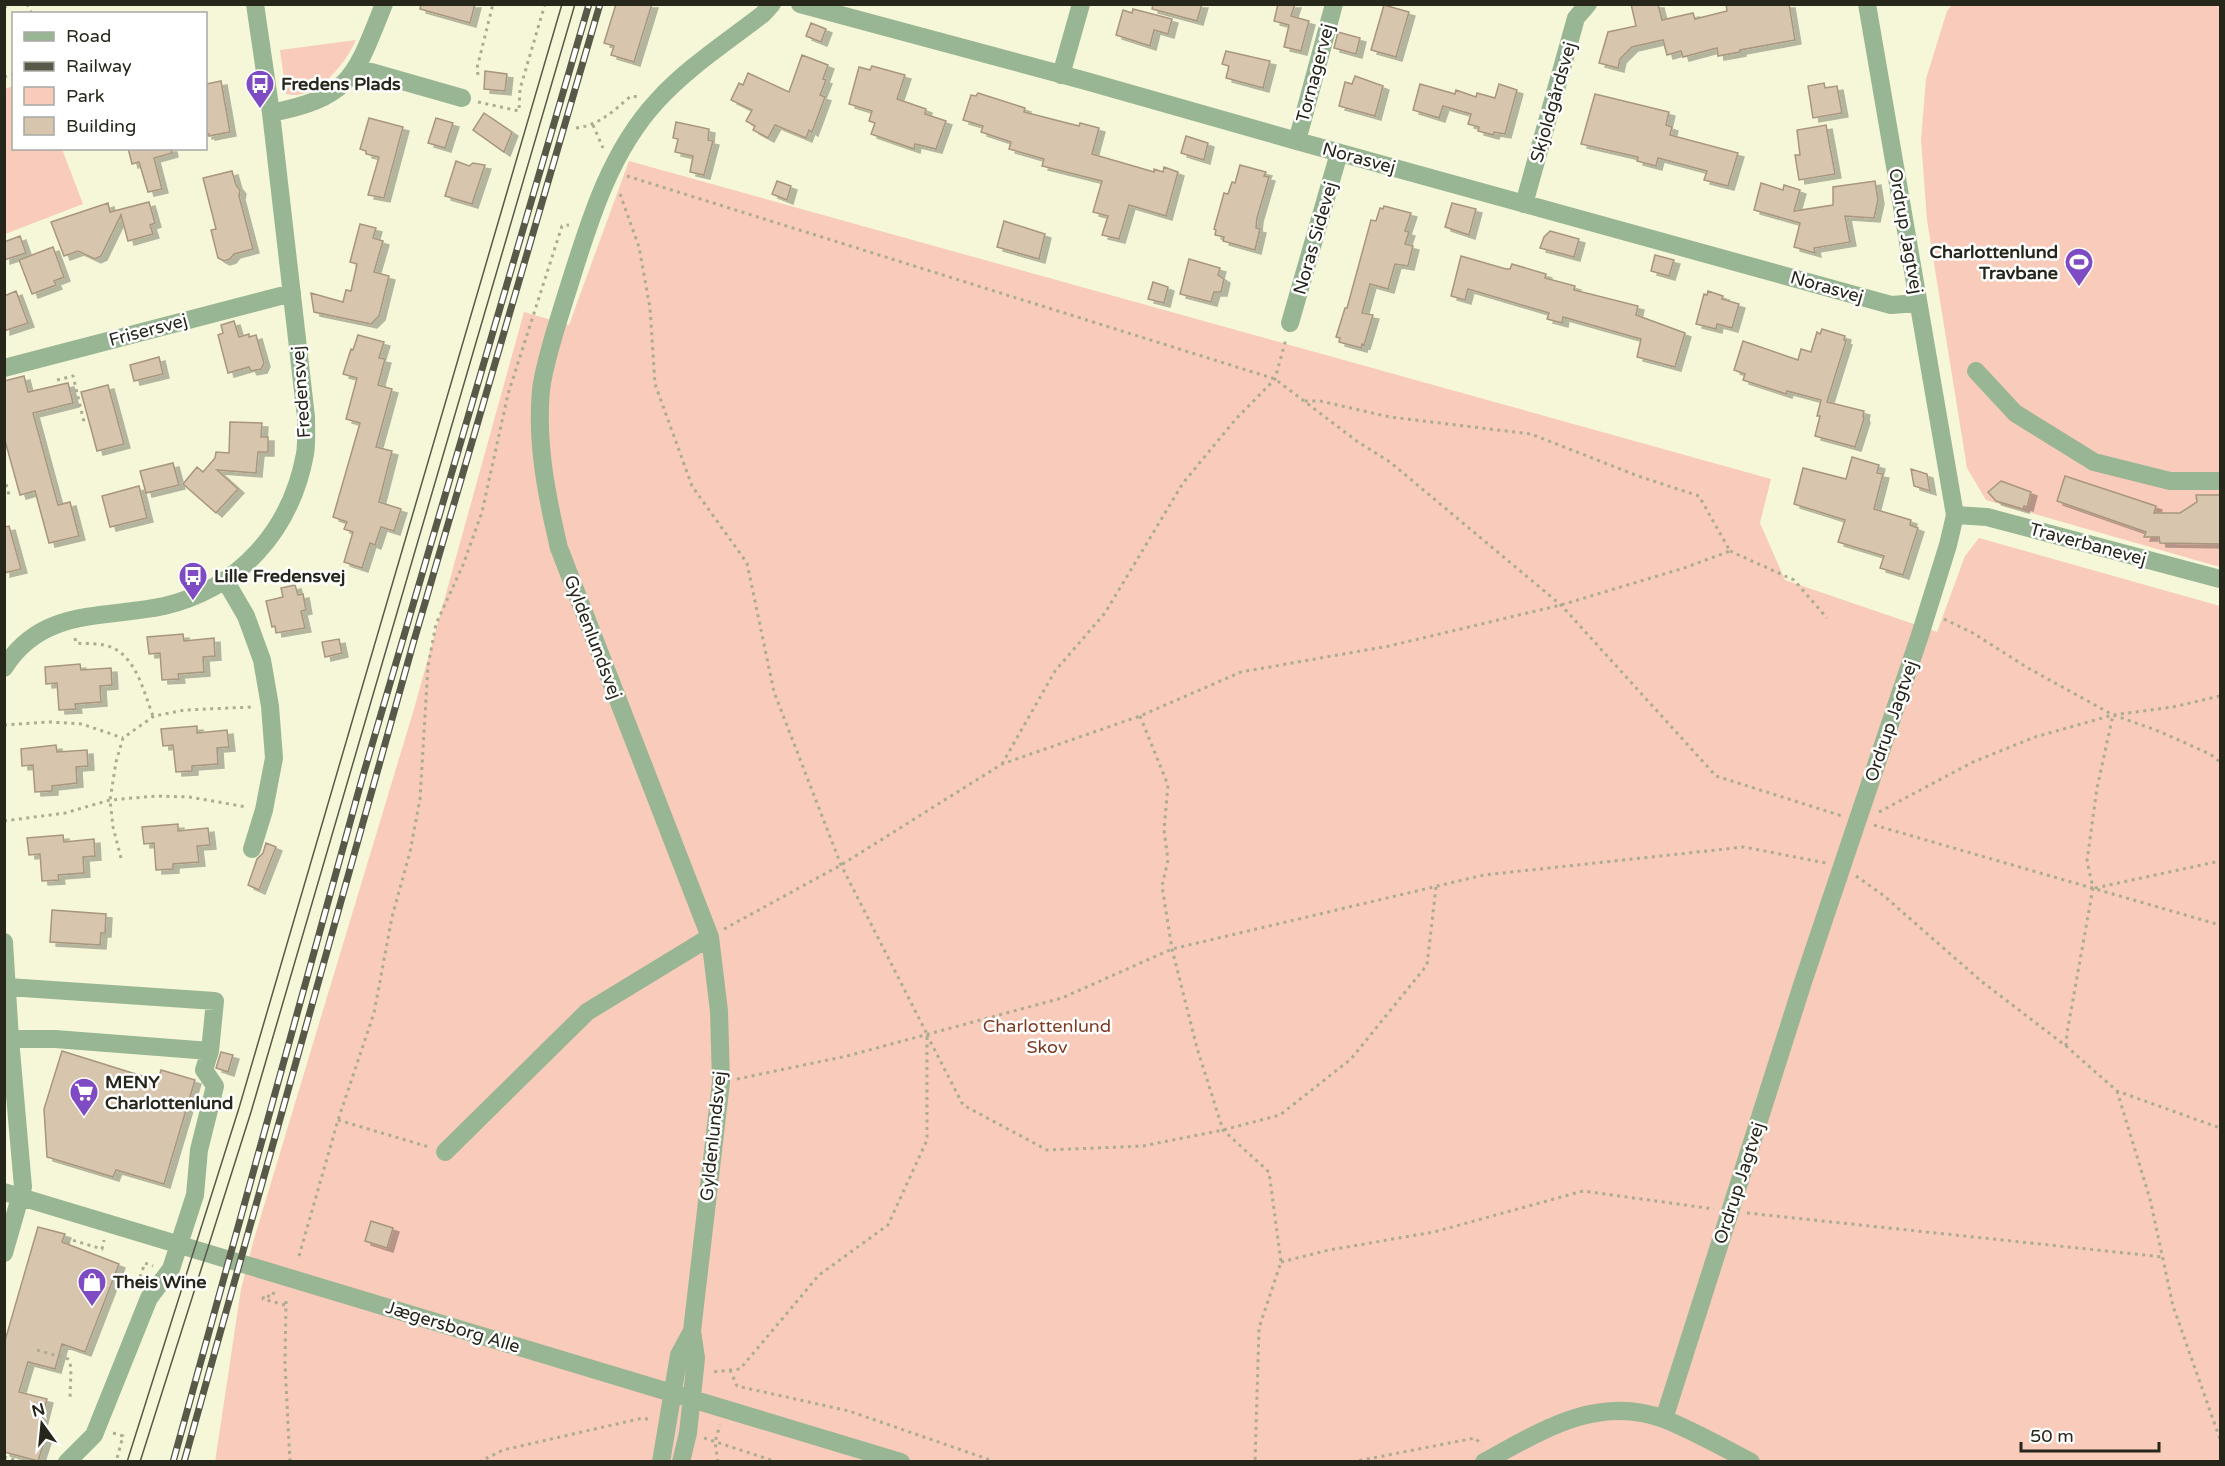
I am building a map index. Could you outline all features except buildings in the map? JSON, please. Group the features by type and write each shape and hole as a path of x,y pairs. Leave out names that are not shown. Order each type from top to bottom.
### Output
{"street":[{"name":"Fredensvej","path":"4,669 11,658 37,633 72,618 163,606 195,597 225,580 254,557 279,526 296,487 305,452 306,417 271,113 255,4"},
{"name":"Gyldenlundsvej","path":"681,1461 688,1433 692,1399 696,1358 692,1331 721,1082 719,1011 710,937 559,548 546,492 540,436 541,389 589,222 611,171 633,130 656,101 683,75 772,4"},
{"name":"Norasvej","path":"800,4 1892,305 1918,303"},
{"path":"1061,75 1081,4"},
{"name":"Tornagervej","path":"1297,141 1334,4"},
{"name":"Skjoldgårdsvej","path":"1524,204 1576,18 1588,4"},
{"name":"Ordrup Jagtvej","path":"1664,1419 1803,982 1928,611 1955,515 1867,4"},
{"path":"271,113 302,107 325,98 342,87 357,68 381,12"},
{"path":"357,68 462,98"},
{"name":"Noras Sidevej","path":"1290,323 1340,153"},
{"name":"Frisersvej","path":"4,368 292,293"},
{"path":"1976,371 2015,413 2094,462 2170,481 2220,481"},
{"name":"Traverbanevej","path":"1955,515 1987,518 2220,579"},
{"path":"225,580 246,616 262,660 270,706 274,758 264,810 252,849"},
{"path":"445,1152 587,1012 710,937"},
{"path":"4,942 23,1187 12,1195 4,1253"},
{"path":"7,996 215,1001 210,1051 204,1070 215,1086 199,1150 195,1195 171,1269 149,1298 94,1435 68,1461"},
{"path":"10,1039 55,1039 210,1051"},
{"name":"Jægersborg Alle","path":"12,1195 902,1461"},
{"name":"Gyldenlundsvej","path":"661,1461 679,1355 692,1331"},
{"path":"1489,1459 1543,1430 1576,1416 1594,1412 1620,1411 1647,1414 1664,1419 1751,1461"}],"path":[{"path":"4,8 10,4"},
{"path":"478,75 477,68 493,4"},
{"path":"462,98 519,111 520,89 545,4"},
{"path":"576,128 604,120 631,96 656,101"},
{"path":"611,171 1275,380 1358,442 1390,462 1561,605 1716,776 1858,821 2220,925"},
{"path":"611,171 639,247 650,308 655,384 692,486 747,563 774,692 841,866 963,1105 1047,1150 1143,1146 1223,1130 1280,1115 1351,1059 1427,965 1436,887"},
{"path":"299,1256 338,1120 374,1013 392,917 410,852 420,799 428,666 436,624 463,565 482,512 508,394 562,226 589,222"},
{"path":"1002,764 1055,671 1105,613 1183,483 1235,420 1275,380 1290,323"},
{"path":"57,380 73,376 84,422"},
{"path":"1304,401 1320,401 1390,417 1531,434 1638,476 1699,496 1730,551 1794,580 1827,618"},
{"path":"4,477 9,495"},
{"path":"710,937 841,866 1002,764 1140,716 1241,672 1389,646 1561,605 1684,568 1730,551"},
{"path":"1928,611 1973,633 2028,668 2113,715 2157,730 2210,754 2220,762"},
{"path":"72,618 76,643 104,644 121,651 132,664 154,716"},
{"path":"1858,821 1883,811 1973,762 2035,737 2113,715 2173,707 2220,696"},
{"path":"121,858 113,827 110,800 116,762 123,738 154,716 185,710 270,706"},
{"path":"2066,1046 2093,888 2086,861 2097,788 2113,715"},
{"path":"1140,716 1168,785 1164,830 1168,860 1162,886 1172,950 1197,1048 1223,1130 1269,1172 1281,1262 1259,1328 1255,1461"},
{"path":"4,725 50,722 82,724 123,738"},
{"path":"4,821 65,813 110,800 156,796 189,797 264,810"},
{"path":"721,1082 848,1056 1062,998 1172,950 1485,875 1744,848 1843,866 1883,895 1981,981 2066,1046 2117,1091 2220,1128"},
{"path":"2093,888 2220,861"},
{"path":"695,1368 709,1373 740,1369 819,1275 888,1225 927,1140 927,1034"},
{"path":"2117,1091 2150,1199 2174,1306 2220,1439"},
{"path":"338,1120 445,1152"},
{"path":"67,1244 72,1240 102,1249 108,1224"},
{"path":"272,1297 264,1294 263,1299 286,1303 285,1364 290,1461"},
{"path":"37,1350 68,1359 71,1366 70,1400"},
{"path":"730,1370 736,1386 849,1411 996,1461"},
{"path":"479,1461 503,1450 643,1418 667,1426"},
{"path":"97,1427 123,1436 116,1461"},
{"path":"688,1433 777,1461"},
{"path":"1352,1461 1475,1438 1489,1459"},
{"path":"715,1442 718,1461"},
{"path":"4,1457 24,1461"}],"green space":[{"name":"Charlottenlund Travbane","path":"1952,5 2220,5 2220,567 1986,500 1967,468 1927,220 1921,140 1926,79 1947,11"},
{"path":"356,40 329,79 308,92 297,95 286,94 280,50"},
{"path":"12,86 12,150 62,150 83,204 5,234 5,89"},
{"name":"Charlottenlund Skov","path":"629,161 1771,479 1760,523 1785,580 1937,632 1965,556 1979,538 2220,606 2220,1461 215,1462 241,1289 254,1239 414,709 524,312 569,325"}],"tram line":[{"path":"127,1462 239,1108 562,4"},
{"path":"140,1462 251,1112 575,4"}],"railway":[{"path":"173,1462 362,779 589,4"},
{"path":"184,1462 413,644 600,4"}],"place":[{"name":"Fredens Plads","path":"260,110"},
{"name":"Charlottenlund Travbane","path":"2079,288"},
{"name":"Lille Fredensvej","path":"193,602"},
{"name":"MENY Charlottenlund","path":"84,1118"},
{"name":"Theis Wine","path":"92,1308"}]}
